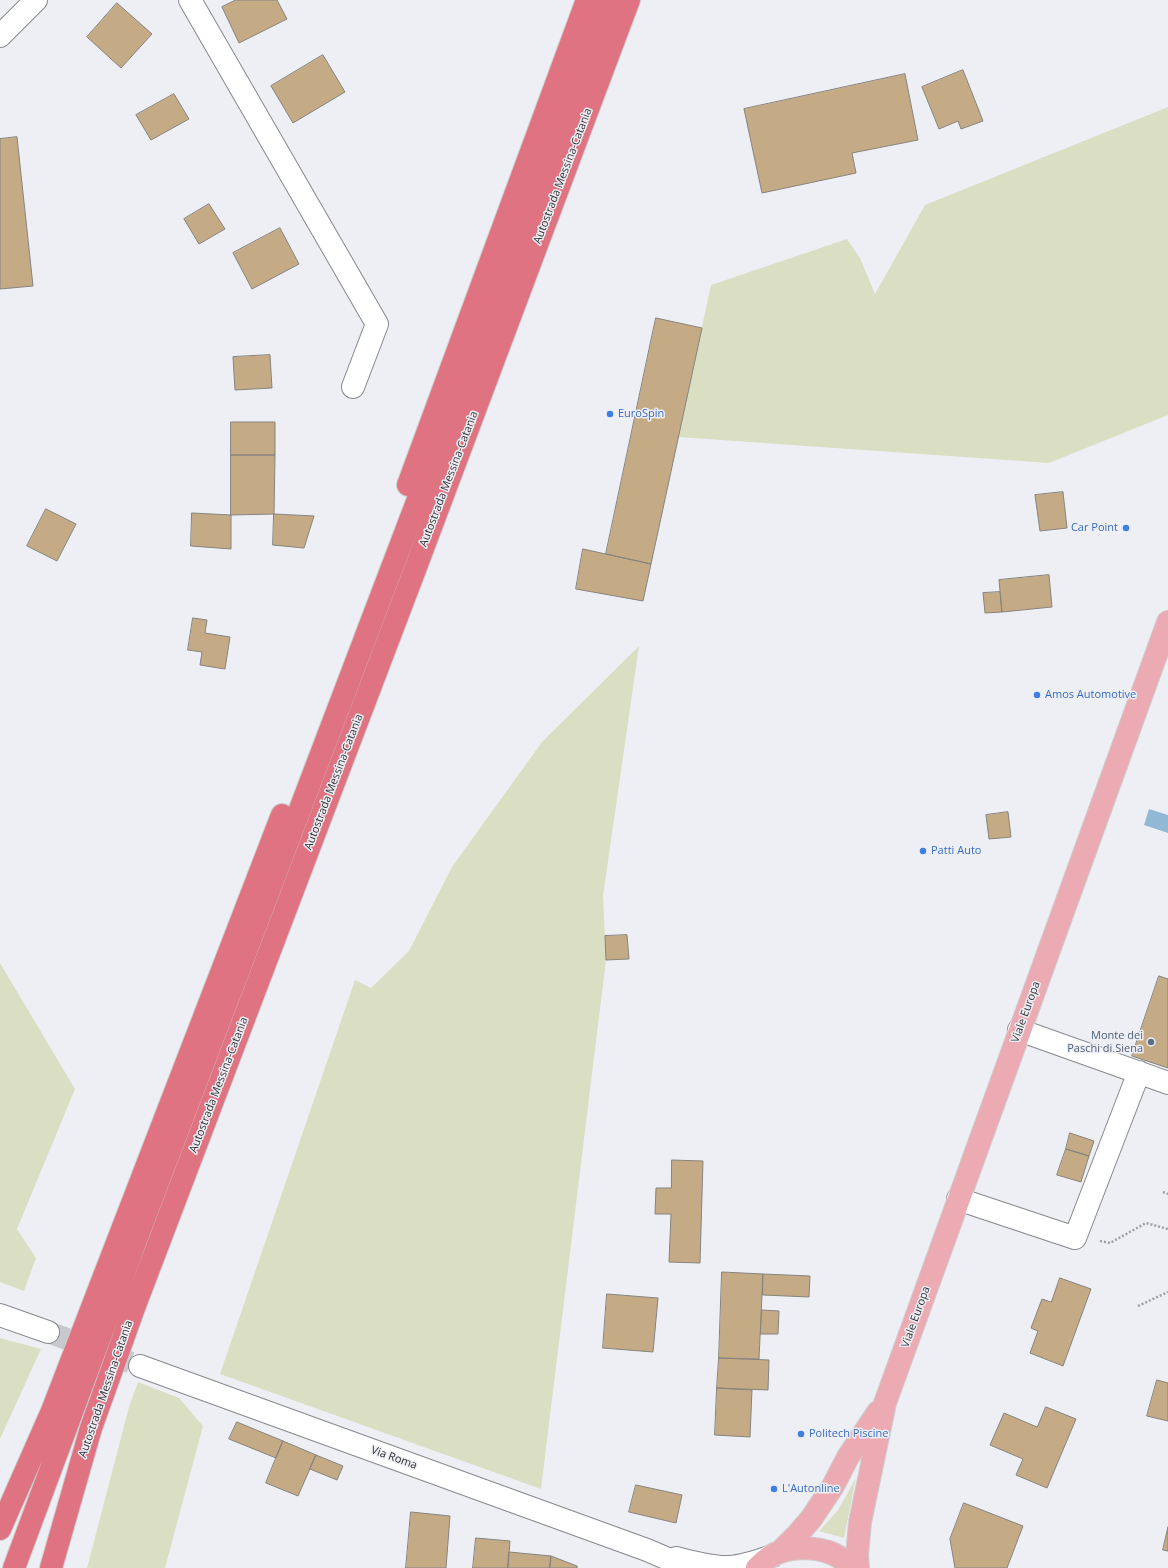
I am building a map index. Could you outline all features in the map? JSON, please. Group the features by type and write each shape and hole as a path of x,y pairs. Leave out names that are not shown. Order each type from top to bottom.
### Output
{"highway":[{"path":"0,1530 52,1411 377,569 587,0"},
{"path":"14,1568 139,1232 608,0"},
{"name":"Autostrada Messina-Catania","path":"51,1568 91,1428 134,1308 413,575 629,0"},
{"path":"43,1568 74,1486"}],"main road":[{"name":"Viale Europa","path":"885,1403 1019,1030 1166,636"},
{"path":"769,1558 797,1535 820,1507 848,1457 885,1403"},
{"path":"858,1568 857,1555 860,1522 885,1403"},
{"path":"769,1558 801,1548 820,1550 838,1557 850,1568"}],"street":[{"path":"0,36 36,0"},
{"path":"190,0 377,324 353,387"},
{"path":"1019,1030 1168,1082"},
{"path":"958,1199 1075,1238 1139,1072"},
{"path":"0,1315 48,1332"},
{"name":"Via Roma","path":"140,1366 647,1550"},
{"path":"647,1550 702,1564 727,1568 745,1565 769,1558"},
{"path":"647,1550 690,1568"}],"path":[{"path":"1163,1192 1168,1194"},
{"path":"1075,1238 1110,1243 1146,1223 1168,1229"},
{"path":"1138,1306 1168,1292"}],"green space":[{"path":"1168,107 1168,415 1049,463 678,437 711,285 847,239 860,258 875,294 925,205"},
{"path":"639,646 603,896 606,960 541,1489 220,1374 355,980 371,988 409,951 452,867 542,742"},
{"path":"0,963 75,1089 17,1229 36,1258 24,1291 0,1282"},
{"path":"0,1338 41,1349 0,1439"},
{"path":"138,1382 179,1398 203,1426 165,1568 87,1568 129,1407"},
{"path":"856,1478 844,1538 819,1531 838,1510"}],"water":[{"path":"1149,809 1168,815 1168,833 1144,825"}],"building":[{"path":"236,0 277,0 287,19 239,43 222,7"},
{"path":"117,3 152,34 121,68 87,37"},
{"path":"323,55 345,92 293,123 271,86"},
{"path":"963,70 983,121 961,129 958,121 939,129 922,87"},
{"path":"905,74 918,140 852,153 856,173 762,193 744,109"},
{"path":"174,94 189,119 151,140 136,115"},
{"path":"17,137 33,286 0,289 0,139"},
{"path":"209,204 225,229 199,244 184,219"},
{"path":"280,228 299,264 252,289 233,253"},
{"path":"656,318 702,328 651,564 606,554"},
{"path":"270,355 272,388 235,390 233,357"},
{"path":"231,422 275,422 275,455 231,455"},
{"path":"231,455 275,455 274,514 231,515"},
{"path":"1063,492 1067,528 1040,531 1035,495"},
{"path":"46,509 76,524 57,561 27,546"},
{"path":"192,513 231,515 231,549 191,546"},
{"path":"274,514 314,516 304,548 273,545"},
{"path":"583,549 651,564 643,601 576,589"},
{"path":"1049,575 1052,607 1002,612 999,580"},
{"path":"1000,592 1002,612 985,613 983,593"},
{"path":"193,618 207,620 205,633 230,637 225,669 200,665 202,652 188,650"},
{"path":"1008,812 1011,837 989,839 986,815"},
{"path":"627,935 629,959 606,960 605,936"},
{"path":"1159,976 1168,979 1168,1068 1132,1056"},
{"path":"1070,1133 1094,1141 1089,1156 1066,1149"},
{"path":"1066,1149 1089,1156 1081,1182 1057,1175"},
{"path":"672,1160 703,1161 700,1263 669,1262 671,1214 655,1214 656,1188 671,1188"},
{"path":"722,1272 763,1274 759,1359 719,1358"},
{"path":"763,1274 810,1276 809,1297 763,1295"},
{"path":"1060,1278 1091,1289 1063,1366 1030,1353 1038,1331 1031,1328 1042,1299 1051,1302"},
{"path":"607,1294 658,1298 653,1352 603,1348"},
{"path":"762,1310 779,1311 778,1334 761,1334"},
{"path":"719,1358 769,1360 768,1390 717,1388"},
{"path":"1157,1380 1168,1383 1168,1421 1147,1416"},
{"path":"717,1388 752,1390 750,1437 715,1435"},
{"path":"1046,1407 1076,1419 1047,1488 1016,1475 1023,1459 990,1445 1004,1413 1037,1427"},
{"path":"237,1422 283,1441 276,1458 229,1439"},
{"path":"283,1441 316,1455 298,1496 266,1483"},
{"path":"316,1455 343,1466 337,1480 310,1469"},
{"path":"636,1485 682,1495 676,1523 629,1512"},
{"path":"964,1503 1023,1526 1007,1568 955,1568 950,1539"},
{"path":"411,1512 450,1516 446,1568 406,1568"},
{"path":"1168,1527 1168,1551 1163,1550"},
{"path":"476,1538 510,1541 508,1568 473,1568"},
{"path":"509,1552 551,1556 550,1568 508,1568"},
{"path":"551,1556 577,1566 577,1568 550,1568"}],"tunnel":[{"path":"48,1332 140,1366"}],"place":[{"name":"EuroSpin","path":"610,414"},
{"name":"Car Point","path":"1126,528"},
{"name":"Amos Automotive","path":"1037,695"},
{"name":"Patti Auto","path":"923,851"},
{"name":"Monte dei Paschi di Siena","path":"1151,1042"},
{"name":"Politech Piscine","path":"801,1434"},
{"name":"L'Autonline","path":"774,1489"}]}
